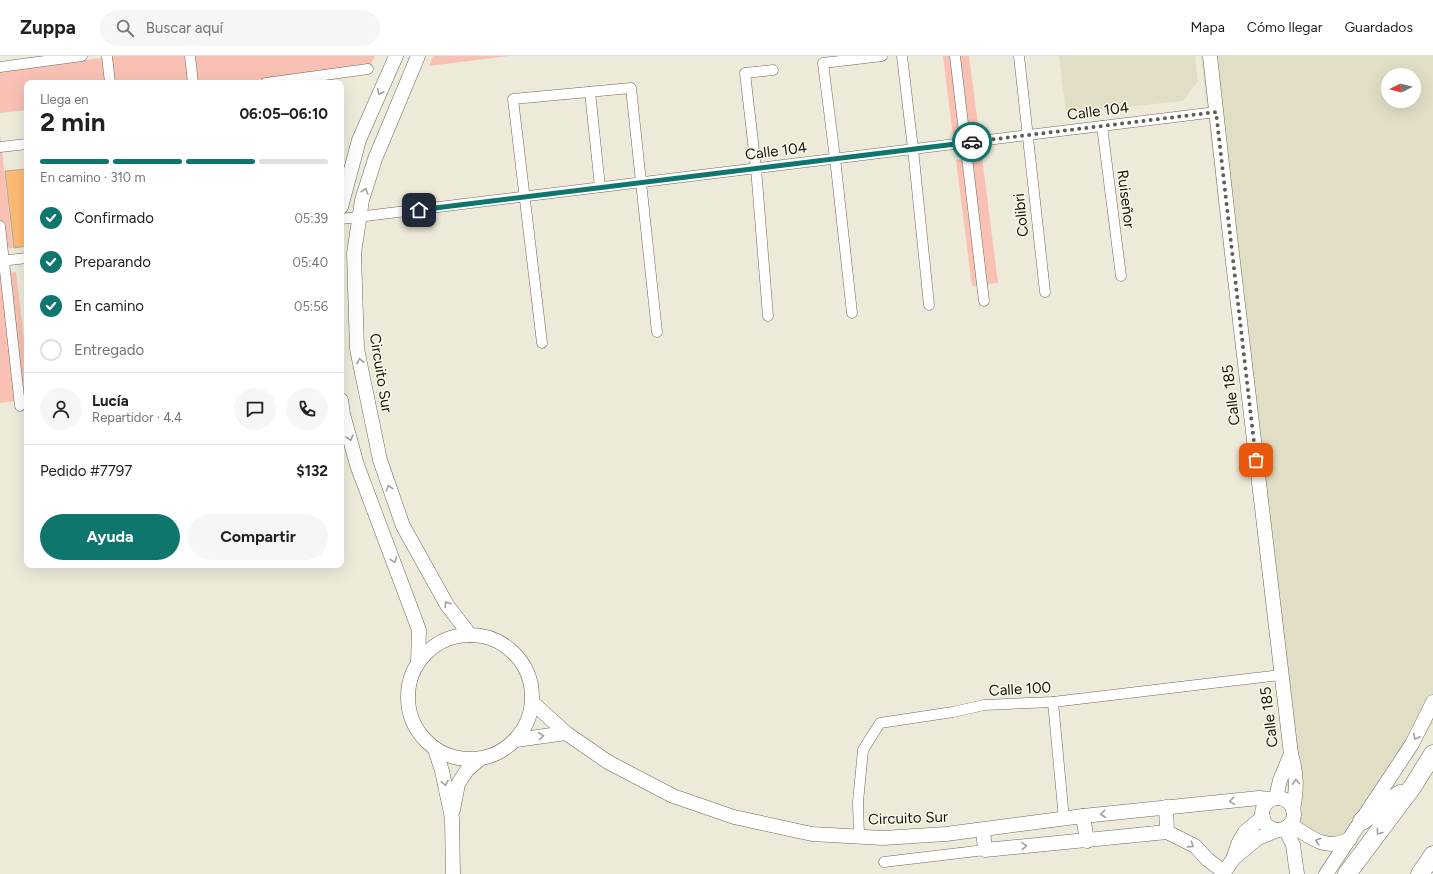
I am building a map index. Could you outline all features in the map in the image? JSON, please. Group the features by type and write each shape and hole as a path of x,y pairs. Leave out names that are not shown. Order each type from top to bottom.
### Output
{"highway":[{"path":"1347,874 1413,786 1433,754"},
{"path":"1362,821 1413,786"}],"street":[{"path":"0,67 82,56"},
{"path":"107,56 110,80"},
{"path":"190,56 193,80"},
{"path":"344,196 359,140 396,56"},
{"name":"Circuito Sur","path":"418,56 375,159 362,200 354,253 357,349 380,460 403,526 447,605 470,635"},
{"path":"852,313 823,63 882,56"},
{"path":"902,56 929,305"},
{"path":"955,56 984,301"},
{"name":"Colibri","path":"1019,56 1045,292"},
{"name":"Calle 185","path":"1210,56 1281,675 1291,754 1297,779 1297,792 1287,823"},
{"path":"288,80 368,69"},
{"path":"768,316 756,168 745,73 773,70"},
{"path":"542,343 513,100 631,88 657,332"},
{"path":"590,92 600,187"},
{"name":"Calle 104","path":"344,219 1216,112"},
{"name":"Ruiseñor","path":"1102,126 1121,276"},
{"path":"0,147 24,144"},
{"path":"0,226 2,261 20,406"},
{"path":"2,261 24,258"},
{"path":"344,418 357,465 419,630 418,663"},
{"path":"470,635 490,638 508,648 513,653 522,663 530,682 532,702 527,722 516,740 500,752 480,759 465,759 449,756 435,749 421,736 412,719 408,700 410,681 418,663 432,648 450,638 470,635"},
{"name":"Calle 100","path":"859,837 858,802 863,750 880,723 953,712 984,705 1053,702 1281,675"},
{"name":"Circuito Sur","path":"532,702 566,733 608,762 673,796 742,819 812,834 883,838 946,834 1166,807 1259,798 1274,799"},
{"path":"1053,702 1064,819"},
{"path":"1326,874 1412,744 1433,702"},
{"path":"516,740 566,733"},
{"path":"435,749 442,771 452,818 453,874"},
{"name":"Calle 185","path":"1274,799 1291,754"},
{"path":"452,818 458,784 467,770 480,759"},
{"path":"1287,823 1271,828 1266,824 1263,817 1263,810 1266,804 1274,799 1284,799 1290,804 1287,823 1293,845 1297,874"},
{"path":"1166,807 1167,832"},
{"path":"1083,816 1087,841"},
{"path":"884,862 985,850 1167,832 1195,846 1207,859 1224,873 1233,859 1239,842 1245,832 1263,817"},
{"path":"1287,823 1313,840 1325,844 1341,844 1350,839"},
{"path":"1233,859 1258,838 1287,823"},
{"path":"983,830 985,850"}],"shaded area":[{"path":"117,56 375,56 371,64 257,80 24,80 24,110 0,113 0,71"},
{"path":"433,56 509,56 429,66"},
{"path":"943,56 969,56 979,132 953,136"},
{"path":"1059,56 1195,56 1198,81 1183,101 1066,113"},
{"path":"1201,56 1433,56 1433,723 1361,832 1331,850 1293,833"},
{"path":"0,133 13,248 0,249"},
{"path":"982,157 998,283 972,286 956,160"},
{"path":"16,272 24,340 24,400 0,403 0,274"}],"building":[{"path":"24,169 24,246 14,248 5,171"}],"way so far":[{"path":"972,142 1216,112 1256,460"}],"route":[{"path":"419,210 972,142"}]}
